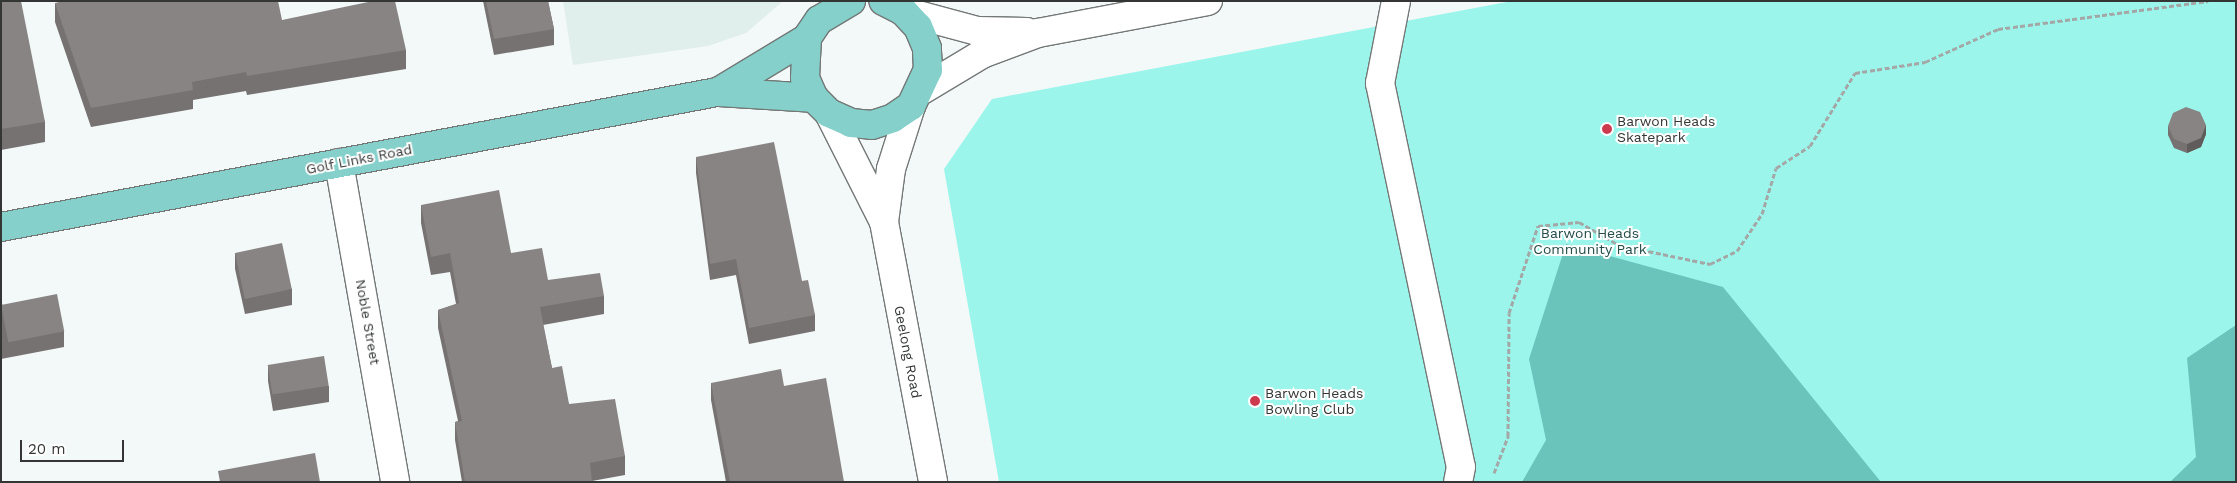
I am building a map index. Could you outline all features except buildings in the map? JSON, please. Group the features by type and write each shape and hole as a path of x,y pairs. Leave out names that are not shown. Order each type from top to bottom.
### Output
{"main road":[{"name":"Golf Links Road","path":"716,92 817,20 850,1"},
{"path":"817,20 805,78 821,106 851,123 872,125 893,118 916,98 928,70 927,48 918,27 892,4"},
{"name":"Golf Links Road","path":"1,227 716,92 821,106"}],"street":[{"path":"916,98 982,54 1038,33 1208,1"},
{"path":"1396,1 1380,83 1461,467 1458,482"},
{"path":"892,4 977,31 1038,33"},
{"name":"Geelong Road","path":"884,222 891,169 916,98"},
{"name":"Geelong Road","path":"821,106 884,222 933,482"},
{"name":"Noble Street","path":"339,163 395,482"}],"path":[{"path":"1490,482 1508,436 1509,313 1538,226 1579,222 1619,245 1710,264 1737,251 1762,214 1776,168 1810,146 1855,73 1925,62 1998,29 2208,1"}],"shaded area":[{"path":"563,1 783,1 746,33 708,46 573,65"},
{"path":"1566,244 1723,287 1881,482 1522,482 1546,440 1529,359"},
{"path":"2236,325 2236,482 2170,482 2196,457 2187,358"}],"green space":[{"name":"Barwon Heads Community Park","path":"1512,1 2236,1 2236,482 999,482 944,169 992,99"}],"place":[{"name":"Barwon Heads Skatepark","path":"1607,129"},
{"name":"Barwon Heads Bowling Club","path":"1255,401"}]}
